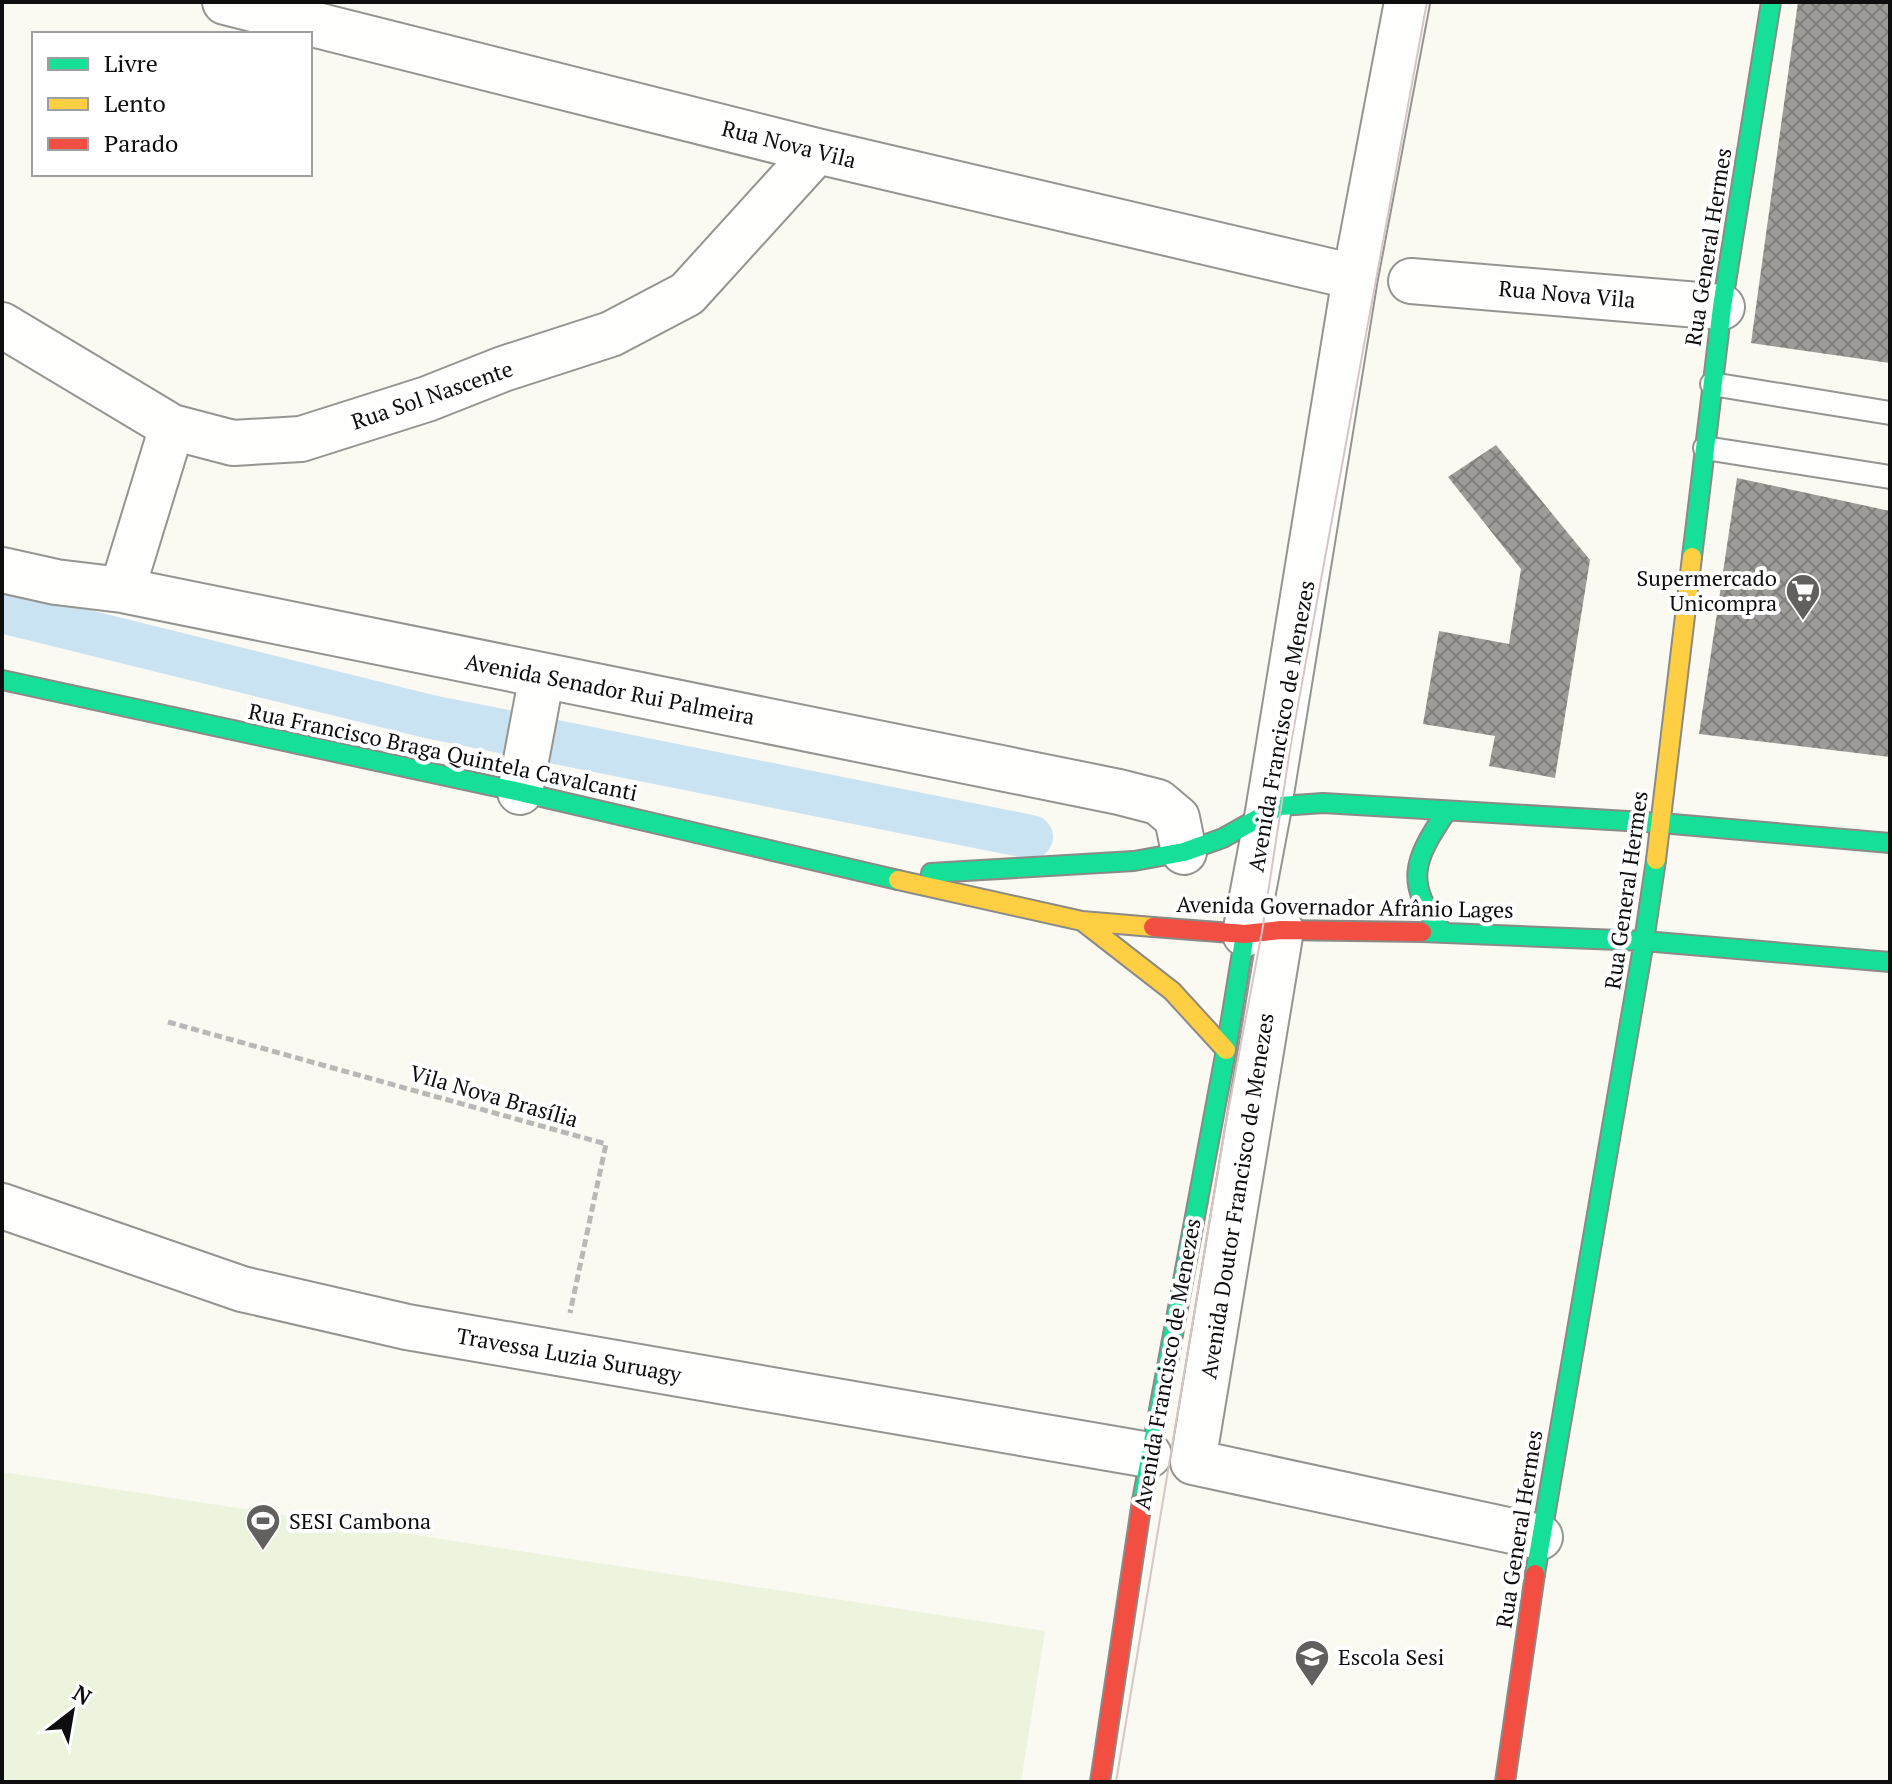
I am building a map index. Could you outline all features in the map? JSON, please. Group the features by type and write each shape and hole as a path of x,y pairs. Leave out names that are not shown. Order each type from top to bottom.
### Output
{"main road":[{"name":"Rua General Hermes","path":"1505,1782 1540,1537 1644,941 1661,823 1722,307 1771,2"},
{"name":"Rua Francisco Braga Quintela Cavalcanti","path":"2,680 522,778 873,875"},
{"path":"873,875 1134,861 1184,852 1223,838 1280,806 1323,803 1661,823 1890,843"},
{"path":"1443,932 1425,913 1417,890 1417,864 1426,841 1446,812"},
{"name":"Avenida Governador Afrânio Lages","path":"873,875 1082,921 1263,932 1443,932 1644,941 1890,962"},
{"path":"1082,921 1172,991 1226,1050"},
{"name":"Avenida Francisco de Menezes","path":"1100,1782 1149,1455 1226,1050 1263,932"}],"street":[{"name":"Rua Nova Vila","path":"225,2 817,151 1355,277"},
{"name":"Avenida Francisco de Menezes","path":"1263,932 1268,812 1355,277 1407,2"},
{"name":"Rua Sol Nascente","path":"2,325 172,427 233,443 301,439 427,399 503,369 611,334 687,294 817,151"},
{"name":"Rua Nova Vila","path":"1411,281 1722,307"},
{"path":"122,590 172,427"},
{"name":"Avenida Senador Rui Palmeira","path":"2,570 56,582 122,590 538,691 1158,802 1177,818 1184,852"},
{"path":"522,778 538,691"},
{"name":"Avenida Doutor Francisco de Menezes","path":"1263,932 1193,1462 1540,1537"},
{"name":"Travessa Luzia Suruagy","path":"2,1206 242,1289 407,1327 1149,1455"}],"lane":[{"path":"1712,384 1890,413"},
{"path":"1705,448 1890,477"}],"path":[{"name":"Vila Nova Brasília","path":"168,1022 606,1144 562,1353"}],"green space":[{"name":"SESI Cambona","path":"2,1472 1045,1631 1021,1782 2,1782"}],"building":[{"path":"1798,2 1890,2 1890,363 1751,343"},
{"path":"1496,445 1590,560 1555,778 1489,766 1495,736 1423,724 1439,631 1509,644 1521,569 1448,477"},
{"name":"Supermercado Unicompra","path":"1737,478 1890,511 1890,757 1699,734"}],"waterway":[{"path":"2,611 431,717 1031,837"}],"tram line":[{"path":"1116,1782 1227,1117 1262,932 1291,743 1427,2"}],"traffic: fast":[{"path":"1692,557 1722,307 1771,2"},
{"path":"2,680 520,792 898,880"},
{"path":"931,873 1134,861 1184,852 1223,838 1280,806 1323,803 1661,823 1890,843"},
{"path":"1443,932 1422,899 1418,872 1426,845 1446,812"},
{"path":"1535,1574 1656,860"},
{"path":"1422,932 1644,941 1890,962"},
{"path":"1142,1501 1245,934"}],"traffic: slow":[{"path":"1656,860 1692,557"},
{"path":"898,880 1082,921 1153,927"},
{"path":"1082,921 1172,991 1226,1050"}],"traffic: jam":[{"path":"1153,927 1245,934 1281,930 1422,932"},
{"path":"1100,1782 1142,1501"},
{"path":"1505,1782 1535,1574"}],"place":[{"name":"Supermercado Unicompra","path":"1803,622"},
{"name":"SESI Cambona","path":"263,1552"},
{"name":"Escola Sesi","path":"1312,1688"}]}
